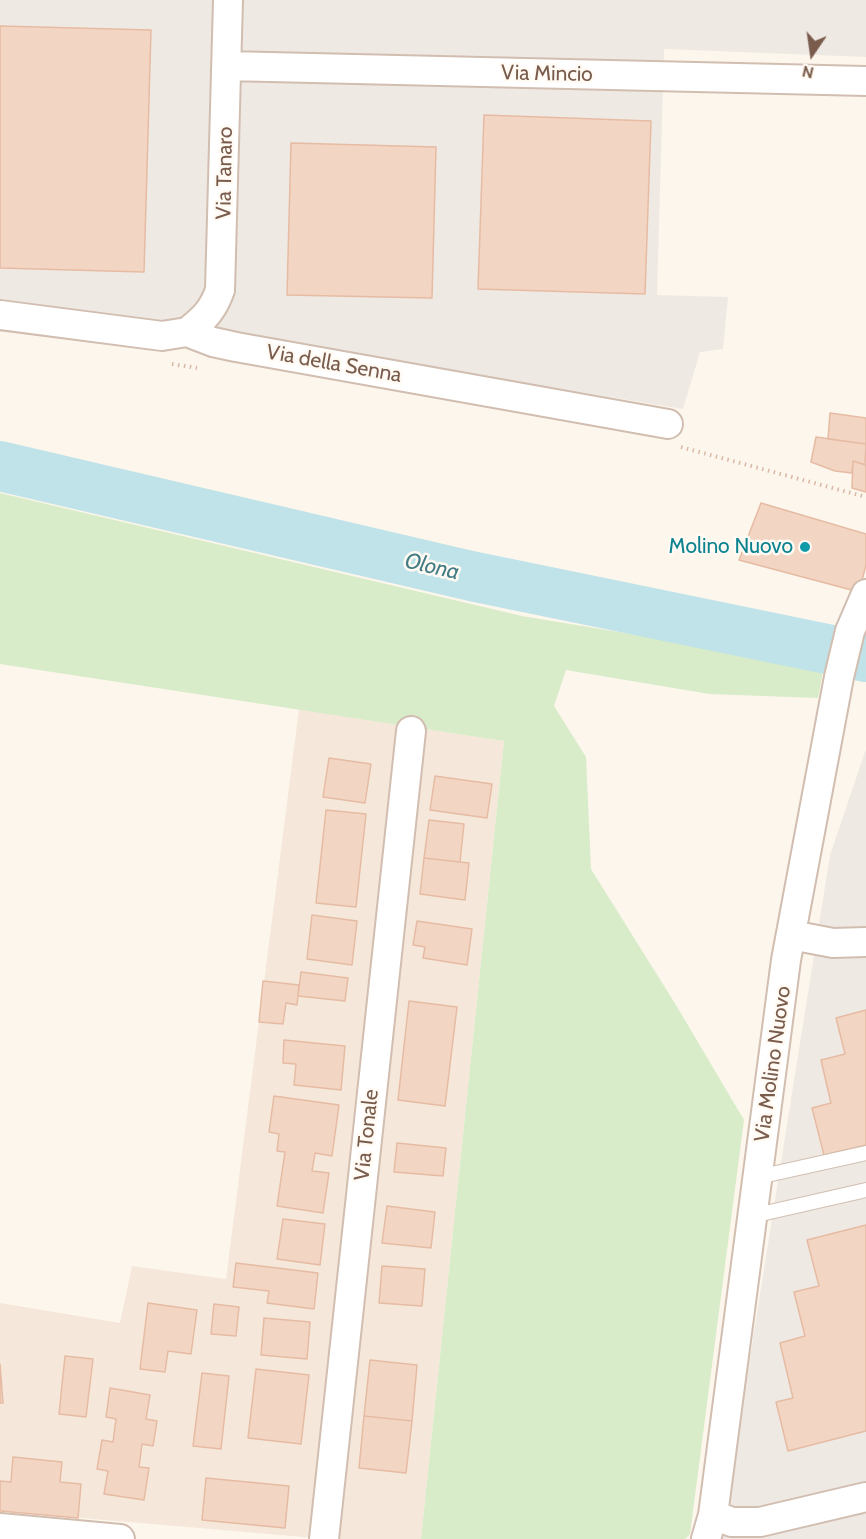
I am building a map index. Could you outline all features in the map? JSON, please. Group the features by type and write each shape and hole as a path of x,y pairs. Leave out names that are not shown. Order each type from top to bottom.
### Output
{"street":[{"name":"Via Tanaro","path":"187,332 205,318 215,306 220,290 228,0"},
{"name":"Via Mincio","path":"227,66 866,81"},
{"name":"Via della Senna","path":"0,315 162,336 187,332 213,342 236,347 670,434"},
{"name":"Via Molino Nuovo","path":"709,1527 790,935 839,677 850,631 866,594"},
{"name":"Via Tonale","path":"324,1539 411,730"},
{"path":"790,935 833,943 866,942"},
{"path":"709,1527 732,1522 760,1522 866,1497"},
{"path":"0,1528 120,1539"}],"lane":[{"path":"758,1177 866,1152"},
{"path":"752,1216 866,1190"}],"path":[{"path":"670,434 866,497"}],"shaded area":[{"path":"0,0 866,0 866,57 664,49 657,295 728,297 723,349 700,352 683,409 0,299"},
{"path":"299,709 504,741 421,1539 327,1539 0,1511 0,1303 120,1323 132,1266 226,1279"},
{"path":"866,749 866,1539 721,1539 830,855"}],"green space":[{"path":"0,493 522,616 824,666 818,698 709,694 566,670 554,706 586,757 591,869 744,1120 690,1534 685,1539 421,1539 504,741 0,664"}],"building":[{"path":"0,26 151,30 144,272 0,268"},
{"path":"484,115 651,121 645,294 478,289"},
{"path":"291,143 436,147 432,298 287,295"},
{"path":"830,413 866,418 866,444 828,439"},
{"path":"816,437 866,444 865,465 853,461 852,473 835,471 811,462"},
{"path":"853,461 866,465 866,492 852,488"},
{"name":"Molino Nuovo","path":"761,503 866,534 866,565 859,592 739,560"},
{"path":"329,758 371,764 365,803 323,797"},
{"path":"435,776 492,784 487,818 430,810"},
{"path":"326,810 366,814 356,907 316,903"},
{"path":"429,820 464,824 460,862 424,858"},
{"path":"424,858 469,863 465,900 420,894"},
{"path":"312,915 357,921 352,965 307,959"},
{"path":"417,921 472,929 467,965 423,958 425,947 413,945"},
{"path":"301,972 348,978 345,1001 298,996"},
{"path":"263,981 299,985 297,1005 286,1003 283,1024 259,1022"},
{"path":"409,1001 457,1007 445,1106 398,1100"},
{"path":"866,1010 866,1145 824,1155 812,1108 831,1103 821,1060 845,1054 836,1018"},
{"path":"284,1040 345,1046 341,1090 294,1085 296,1064 283,1063"},
{"path":"274,1096 339,1105 332,1156 315,1153 312,1171 329,1173 323,1213 277,1206 285,1152 277,1151 279,1134 269,1132"},
{"path":"397,1143 446,1148 443,1176 394,1172"},
{"path":"387,1206 435,1212 431,1248 382,1243"},
{"path":"283,1219 325,1224 320,1265 277,1259"},
{"path":"866,1225 866,1431 788,1451 776,1402 793,1398 780,1343 805,1336 794,1292 819,1286 807,1240"},
{"path":"236,1263 318,1273 314,1309 267,1303 269,1291 233,1287"},
{"path":"382,1266 425,1269 422,1306 379,1303"},
{"path":"148,1303 197,1310 191,1354 168,1351 165,1372 140,1369"},
{"path":"214,1304 239,1307 236,1336 211,1334"},
{"path":"264,1318 310,1322 307,1359 261,1355"},
{"path":"65,1356 93,1359 86,1417 59,1414"},
{"path":"370,1360 417,1365 412,1421 364,1416"},
{"path":"0,1364 3,1403 0,1403"},
{"path":"256,1369 309,1375 301,1444 248,1438"},
{"path":"202,1373 229,1376 221,1449 193,1446"},
{"path":"110,1388 150,1395 146,1419 157,1421 153,1446 142,1444 139,1467 149,1468 144,1500 104,1494 108,1471 97,1469 102,1440 113,1442 116,1419 106,1417"},
{"path":"364,1416 412,1421 406,1473 359,1468"},
{"path":"13,1457 62,1462 60,1482 81,1484 78,1518 0,1511 0,1481 11,1482"},
{"path":"206,1478 289,1486 285,1528 202,1520"}],"waterway":[{"name":"Olona","path":"0,466 471,576 866,657"}],"place":[{"name":"Molino Nuovo","path":"805,547"}]}
